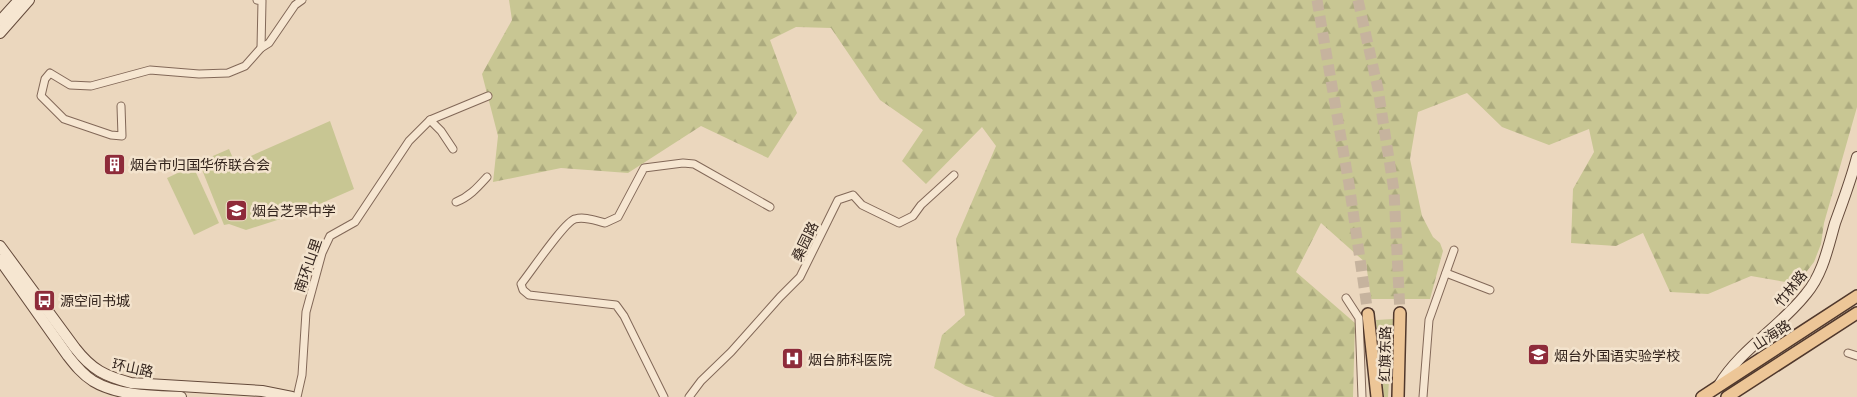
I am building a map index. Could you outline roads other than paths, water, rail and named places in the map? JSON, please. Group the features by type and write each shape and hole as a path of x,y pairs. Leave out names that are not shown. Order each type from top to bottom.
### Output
{"main road":[{"path":"0,21 19,0"},
{"path":"0,33 30,0"},
{"name":"竹林路","path":"1718,386 1725,375 1744,354 1785,316 1814,284 1857,157"},
{"name":"环山路","path":"0,246 86,363 98,372 132,383 262,391 292,397"},
{"name":"环山路","path":"0,260 68,356 79,370 93,381 109,388 130,393 181,397"},
{"name":"山海路","path":"1702,397 1857,296"},
{"name":"红旗东路","path":"1398,397 1400,312"},
{"path":"1727,397 1857,313"},
{"name":"红旗东路","path":"1368,314 1377,397"}],"street":[{"path":"257,0 262,1 261,48"},
{"path":"121,106 122,136 111,135 64,119 41,96 45,79 50,73 70,85 91,86 150,70 200,74 228,73 245,66 261,48 270,42 295,5 302,0"},
{"path":"453,149 441,131 430,120 488,96"},
{"name":"南环山里","path":"297,397 302,375 306,312 322,253 330,236 354,222 409,141 430,120"},
{"path":"664,397 624,316 616,305 529,295 523,290 521,284 564,227 573,219 585,218 605,223 618,216 644,168 683,163 694,164 770,207"},
{"name":"桑园路","path":"690,397 701,381 731,352 800,277 838,200 853,195 862,205 899,223 913,216 921,205 954,175"},
{"path":"456,202 472,193 487,177"},
{"path":"1424,397 1429,320 1454,250"},
{"path":"1446,273 1490,290"},
{"path":"1346,298 1359,318 1362,397"},
{"path":"1848,353 1857,356"}],"tunnel":[{"path":"1317,0 1349,184 1368,314"},
{"path":"1358,0 1378,89 1394,191 1400,313"}],"place":[{"name":"烟台市归国华侨联合会","path":"114,164"},
{"name":"烟台芝罘中学","path":"236,210"},
{"name":"源空间书城","path":"44,300"},
{"name":"烟台外国语实验学校","path":"1538,355"},
{"name":"烟台肺科医院","path":"792,359"}]}
